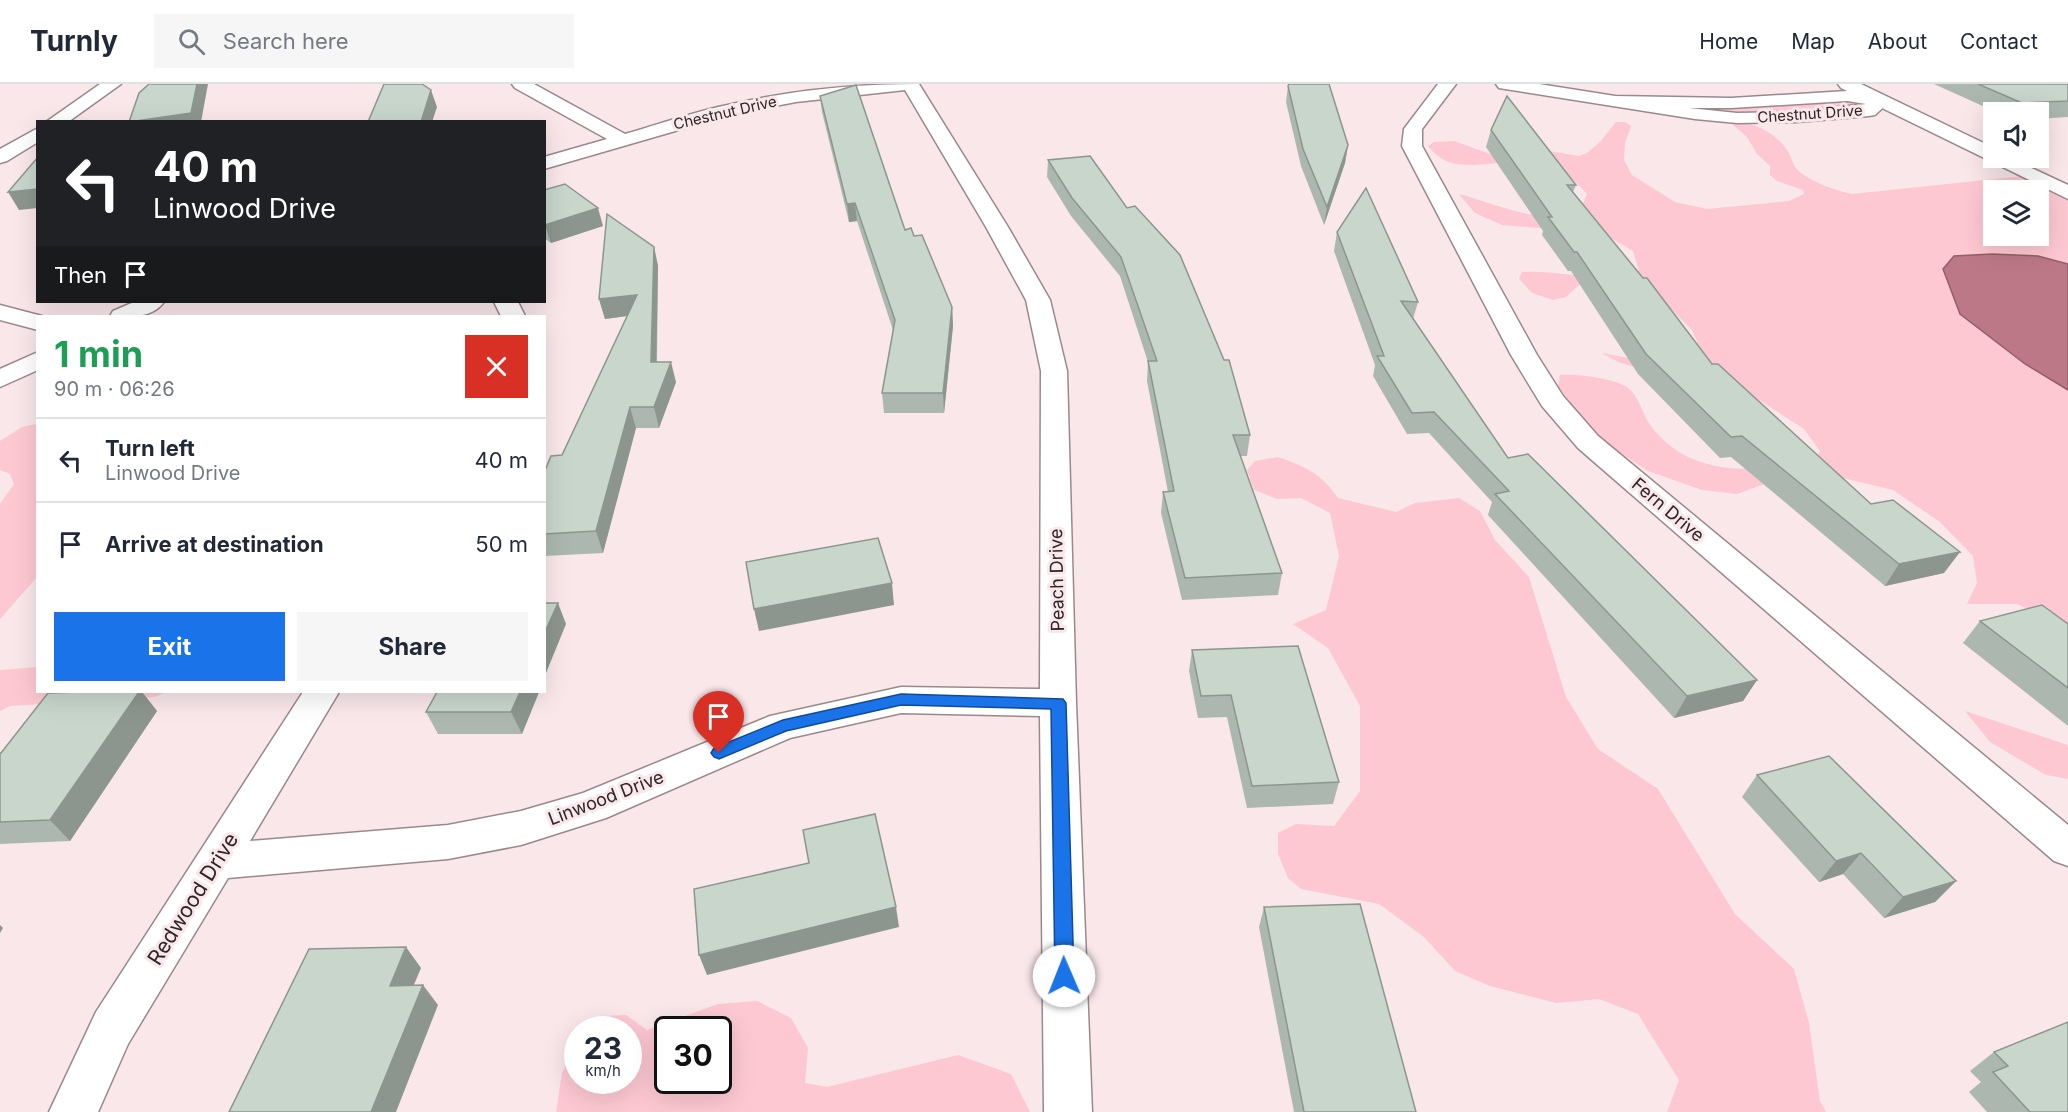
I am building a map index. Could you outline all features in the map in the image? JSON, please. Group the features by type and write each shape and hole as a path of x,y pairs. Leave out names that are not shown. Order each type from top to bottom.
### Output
{"street":[{"path":"58,120 112,84"},
{"path":"521,84 623,140"},
{"name":"Chestnut Drive","path":"546,162 696,118 766,102 910,84"},
{"name":"Peach Drive","path":"910,84 997,226 1038,300 1054,371 1058,703 1068,1112"},
{"name":"Fern Drive","path":"1447,84 1413,129 1412,146 1524,355 1552,400 1588,442 2068,849"},
{"name":"Chestnut Drive","path":"1505,84 1615,101 1731,103 1847,96 1881,100"},
{"path":"1847,84 1983,151"},
{"path":"0,157 36,134"},
{"path":"2017,168 2068,193"},
{"path":"124,315 150,303"},
{"path":"0,312 36,322"},
{"path":"0,379 36,361"},
{"name":"Redwood Drive","path":"73,1112 112,1028 320,693"},
{"name":"Linwood Drive","path":"217,861 448,842 521,828 592,807 783,726 901,699 1058,703"}],"shaded area":[{"path":"1881,101 1869,111 1737,118 1653,103"},
{"path":"1616,122 1625,122 1631,126 1625,143 1624,160 1632,175 1675,202 1707,209 1789,201 1804,194 1803,190 1777,181 1770,175 1770,166 1757,154 1747,137 1731,123 1747,124 1762,129 1776,138 1787,150 1801,173 1839,191 1852,194 1983,180 1983,246 2049,246 2049,183 2068,192 2068,627 2017,604 1967,604 1977,583 1973,556 1940,522 1893,490 1830,475 1778,479 1737,494 1702,490 1648,471 1596,437 1558,386 1560,375 1594,377 1627,387 1636,397 1646,418 1660,437 1680,452 1709,464 1739,469 1784,466 1815,462 1820,451 1804,429 1728,380 1651,372 1618,362 1602,353 1634,359 1701,350 1692,330 1665,303 1603,283 1579,285 1566,297 1553,300 1532,293 1519,279 1522,272 1596,277 1625,275 1639,271 1633,251 1602,233 1502,225 1475,213 1459,194 1528,214 1561,214 1580,210 1587,194 1569,176 1553,166 1532,161 1468,165 1453,163 1440,157 1428,146 1434,142 1454,141 1496,156 1549,151 1579,156 1587,153 1600,142"},
{"path":"2033,175 2043,180 1985,180"},
{"path":"1992,254 2038,256 2068,264 2068,390 2025,364 1960,314 1943,269 1954,256"},
{"path":"36,424 36,578 0,619 0,504 14,484 10,474 0,470 0,441 22,427"},
{"path":"1278,457 1312,472 1332,489 1338,498 1396,512 1415,503 1459,498 1480,511 1495,540 1529,577 1566,697 1598,749 1658,789 1735,914 1794,969 1809,1023 1820,1101 1826,1112 1667,1112 1679,1080 1638,1014 1599,999 1556,1003 1490,986 1455,971 1424,937 1379,904 1301,889 1288,878 1278,854 1278,833 1296,824 1334,826 1360,791 1360,706 1328,648 1293,624 1326,610 1339,556 1330,513 1301,498 1277,499 1254,490 1247,470 1255,461"},
{"path":"36,667 36,693 164,693 154,697 10,706 0,711 0,670"},
{"path":"1965,711 2068,745 2068,779 2046,775 1990,742"},
{"path":"757,1001 791,1018 808,1048 805,1083 827,1087 958,1055 1011,1074 1030,1112 556,1112 564,1069 564,1094 642,1094 642,1026 647,1030 654,1027 654,1094 732,1094 732,1016 685,1016 718,1004"}],"building":[{"path":"149,84 197,84 191,113 130,120 139,93"},
{"path":"384,84 422,84 431,90 422,120 369,120"},
{"path":"1289,84 1329,84 1348,145 1327,207 1303,149"},
{"path":"1978,84 2068,84 2068,101 2020,102"},
{"path":"856,85 905,230 911,228 914,236 922,235 952,307 943,393 882,393 895,320 855,203 847,204 820,96"},
{"path":"1507,96 1576,185 1567,185 1643,278 1647,278 1712,364 1718,364 1871,504 1893,500 1960,552 1899,564 1742,436 1731,437 1646,354 1577,252 1574,252 1548,217 1552,217 1491,130"},
{"path":"1090,156 1127,208 1135,206 1180,255 1224,360 1229,360 1250,435 1233,435 1282,573 1185,578 1163,492 1174,491 1148,361 1157,361 1121,257 1072,198 1048,160"},
{"path":"36,159 36,189 8,192"},
{"path":"565,184 598,208 546,225 546,189"},
{"path":"1366,188 1418,302 1401,301 1508,458 1528,454 1757,680 1687,696 1495,494 1509,491 1434,412 1412,413 1377,356 1384,356 1337,232"},
{"path":"607,214 654,247 651,362 671,362 654,407 630,407 596,531 546,534 546,468 551,456 562,455 637,295 599,299"},
{"path":"878,538 892,583 754,609 746,562"},
{"path":"546,603 558,603 546,630"},
{"path":"2042,605 2068,624 2068,688 1980,621"},
{"path":"1298,646 1339,782 1252,786 1231,695 1201,696 1192,650"},
{"path":"48,693 138,693 50,820 0,822 1,753"},
{"path":"436,693 520,693 511,712 426,712"},
{"path":"1829,756 1956,881 1903,897 1861,853 1836,861 1757,775"},
{"path":"875,814 896,907 699,955 694,889 809,863 803,830"},
{"path":"1360,904 1416,1112 1304,1112 1264,907"},
{"path":"406,947 390,986 423,985 371,1112 229,1112 309,949"},
{"path":"2068,1022 2068,1112 2030,1112 1993,1072 2008,1066 1994,1052"}],"route":[{"path":"719,753 783,726 901,699 1058,703 1064,976"}]}
